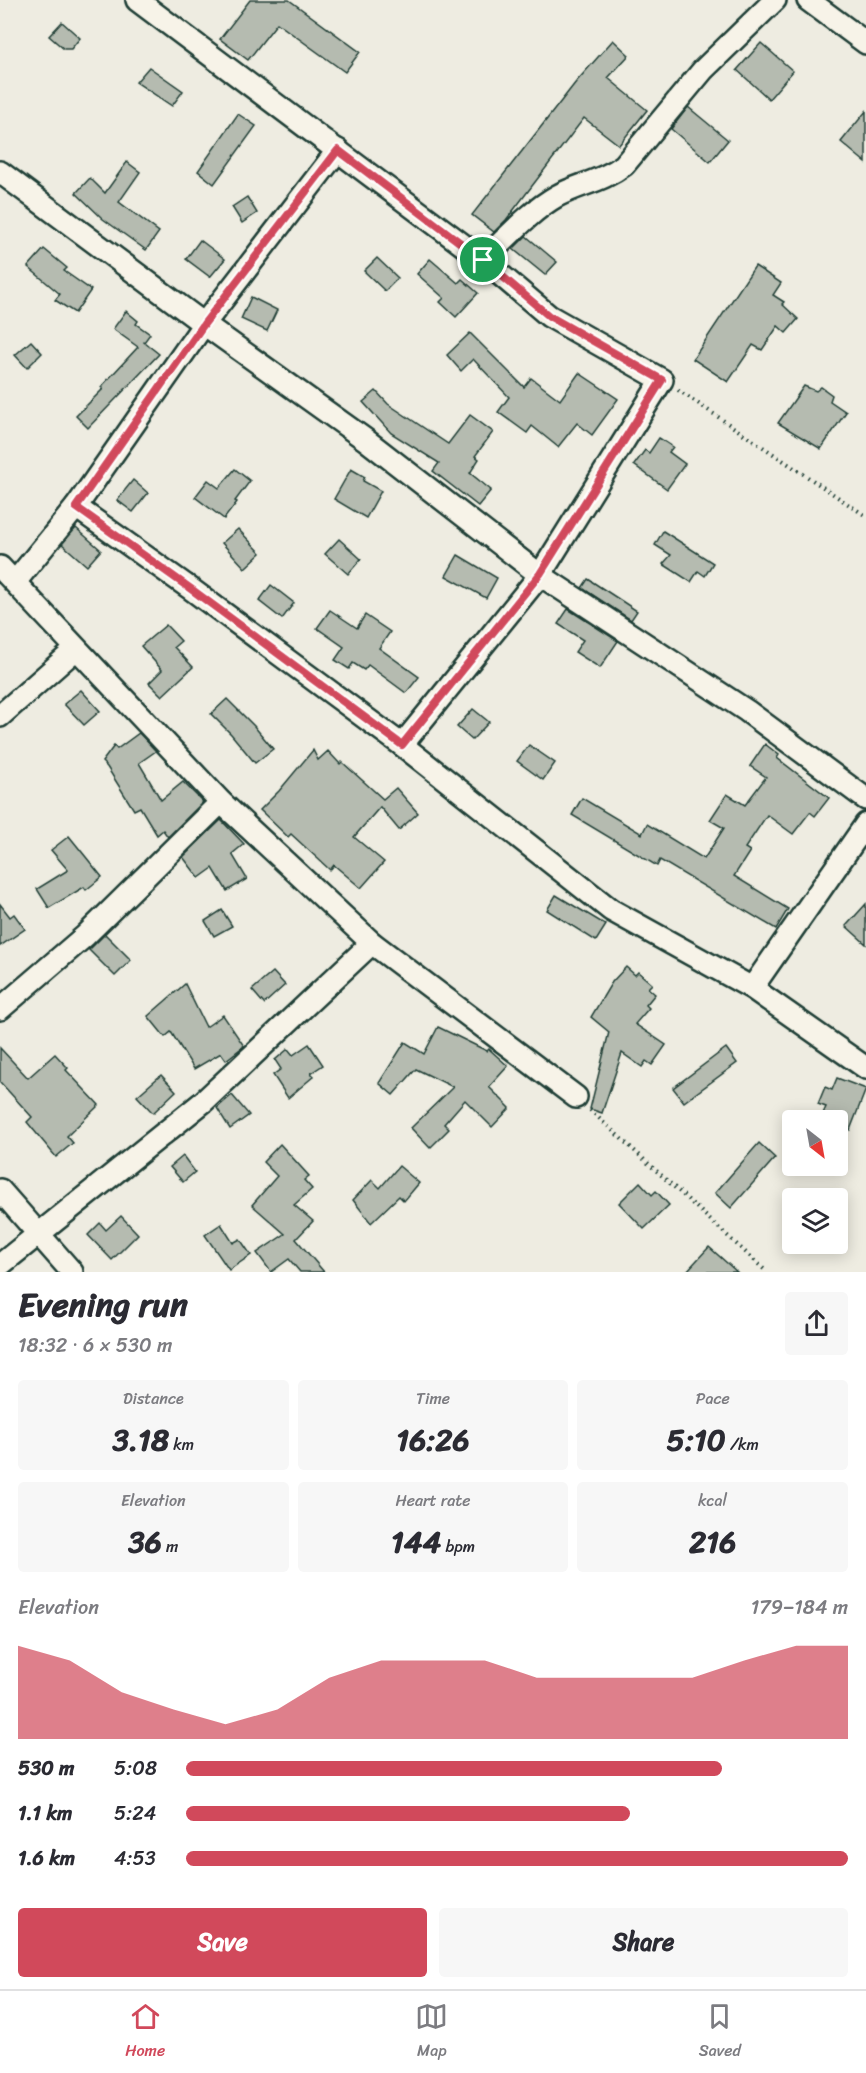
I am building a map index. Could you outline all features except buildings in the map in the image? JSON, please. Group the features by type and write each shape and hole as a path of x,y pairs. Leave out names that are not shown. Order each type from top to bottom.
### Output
{"street":[{"path":"137,0 483,260 549,316 662,380 540,574 402,745"},
{"path":"483,260 542,206 558,195 611,175 624,165 703,70 775,0"},
{"path":"808,0 866,43"},
{"path":"15,582 76,507 204,324 338,150"},
{"path":"0,172 204,324 366,440 540,574 747,711 866,799"},
{"path":"76,507 402,745 611,910 752,988 866,1068"},
{"path":"0,567 221,802 372,943 576,1097"},
{"path":"0,716 76,649"},
{"path":"0,1009 85,936 221,802"},
{"path":"752,988 866,824"},
{"path":"0,1265 203,1102 372,943"},
{"path":"0,1190 72,1272"}],"path":[{"path":"662,380 866,516"},
{"path":"576,1097 767,1272"}],"route":[{"path":"338,150 483,260 549,316 662,380 540,574 402,745 76,507 204,324 338,150"}]}
